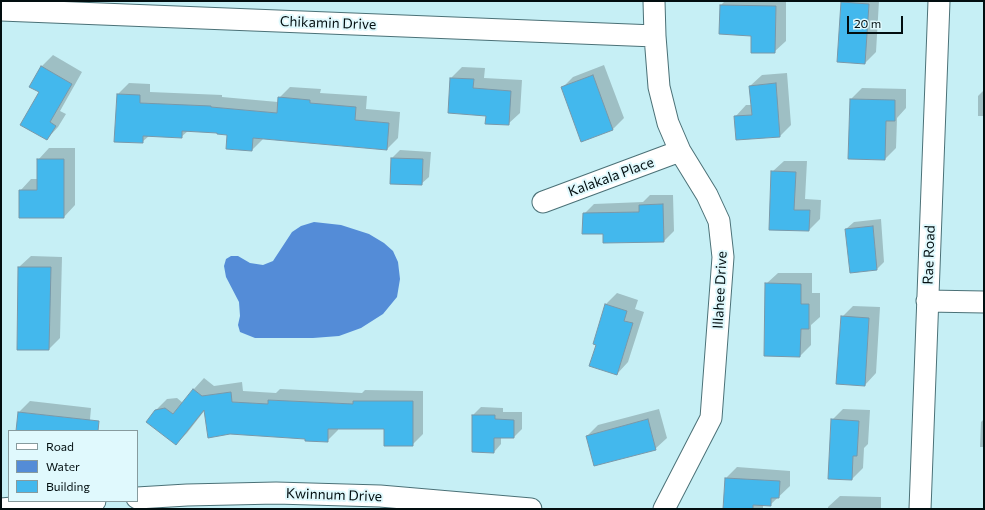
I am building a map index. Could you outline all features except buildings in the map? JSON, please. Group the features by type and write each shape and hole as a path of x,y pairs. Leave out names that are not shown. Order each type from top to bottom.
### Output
{"street":[{"name":"Illahee Drive","path":"654,1 659,87 668,123 680,151 707,195 719,221 723,257 711,418 664,509"},
{"name":"Rae Road","path":"920,509 939,1"},
{"name":"Chikamin Drive","path":"1,10 655,36"},
{"name":"Kalakala Place","path":"543,202 680,151"},
{"path":"927,301 984,302"},
{"name":"Kwinnum Drive","path":"138,498 276,493 380,502 531,509"},
{"path":"1,509 83,502"}],"water":[{"path":"314,222 341,225 369,234 384,243 393,251 398,262 400,279 397,297 383,314 361,328 339,336 313,338 255,338 240,332 238,325 240,316 239,302 226,277 224,266 226,259 231,256 238,256 250,263 263,265 273,261 292,232 301,226"}]}
